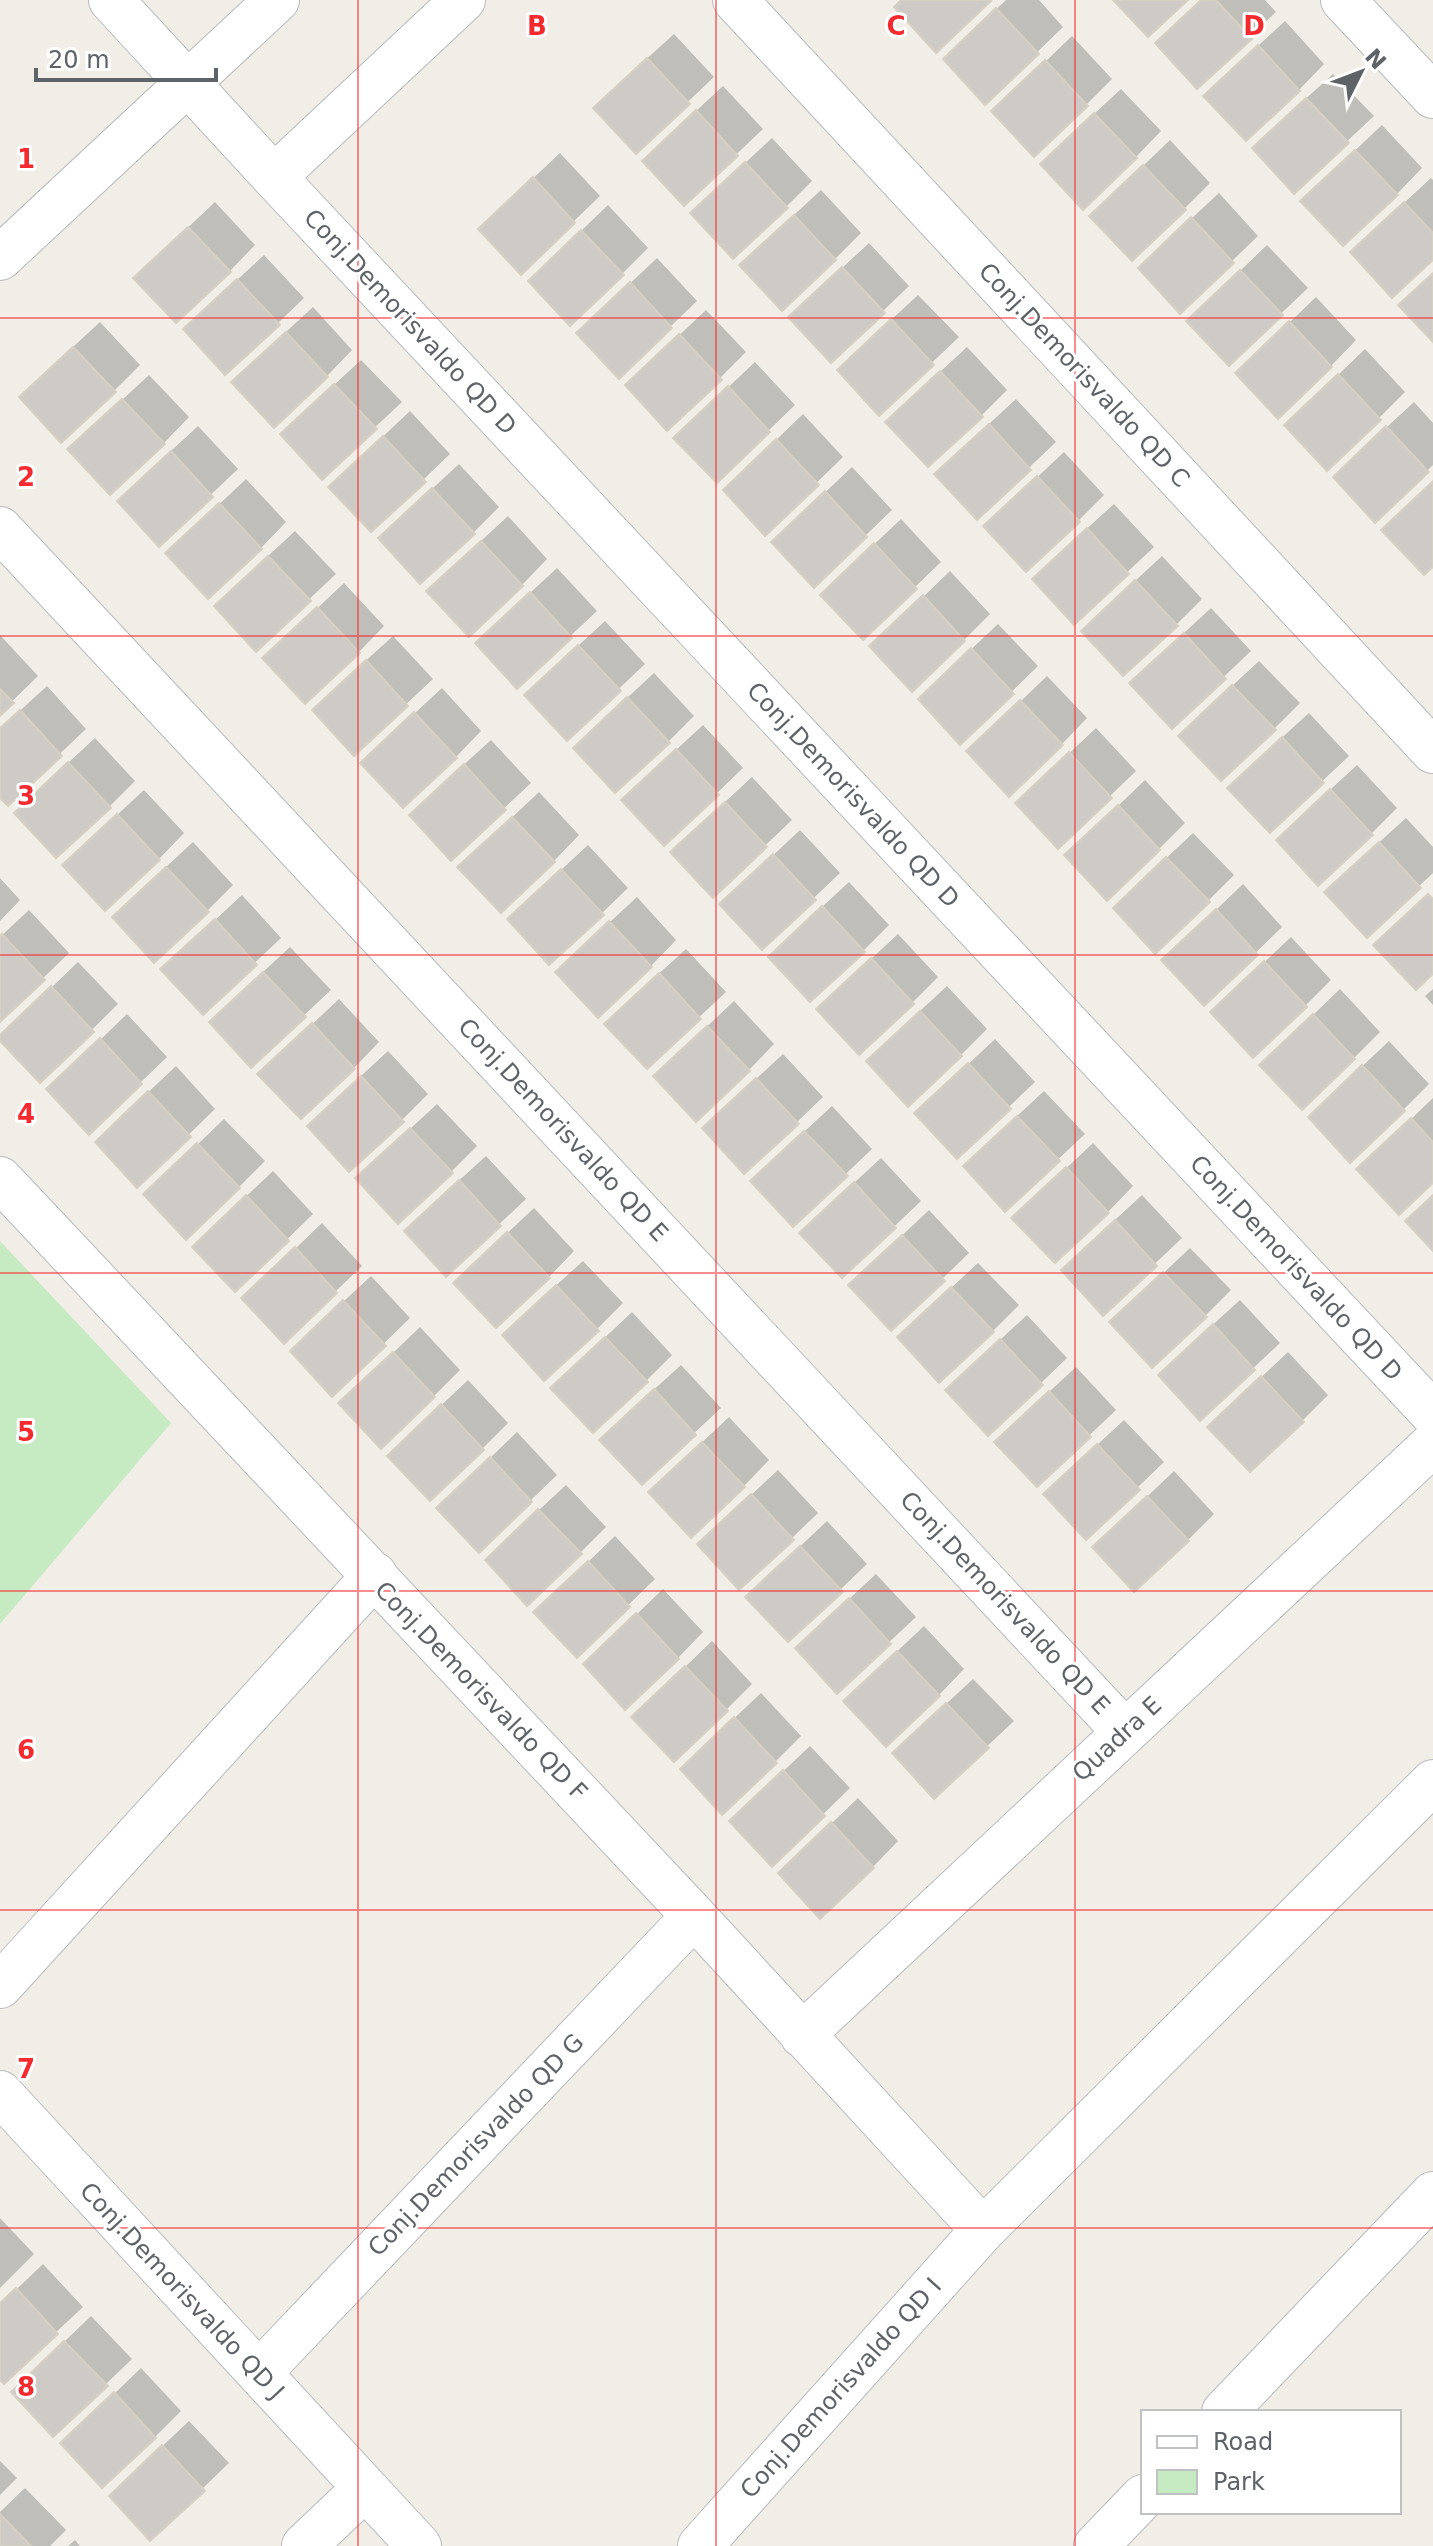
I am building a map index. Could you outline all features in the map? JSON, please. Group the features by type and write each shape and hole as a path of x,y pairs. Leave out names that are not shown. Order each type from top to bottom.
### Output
{"street":[{"name":"Conj.Demorisvaldo QD D","path":"111,0 1433,1414"},
{"path":"0,258 277,0"},
{"path":"274,177 463,0"},
{"name":"Conj.Demorisvaldo QD C","path":"735,0 1433,751"},
{"path":"1343,0 1433,96"},
{"name":"Conj.Demorisvaldo QD E","path":"0,529 1125,1732"},
{"path":"0,1179 375,1575"},
{"name":"Quadra E","path":"802,2035 1433,1444"},
{"name":"Conj.Demorisvaldo QD F","path":"0,1986 375,1575 983,2230"},
{"name":"Conj.Demorisvaldo QD I","path":"700,2546 983,2230 1433,1782"},
{"name":"Conj.Demorisvaldo QD G","path":"259,2373 694,1916"},
{"name":"Conj.Demorisvaldo QD J","path":"0,2093 419,2546"},
{"path":"1226,2410 1433,2194"},
{"path":"304,2546 364,2489"},
{"path":"1096,2546 1141,2499"}],"green space":[{"path":"0,1241 171,1423 0,1624"}],"building":[{"path":"901,0 991,1 936,53 894,7"},
{"path":"1113,0 1188,0 1148,37"},
{"path":"1201,0 1216,0 1252,39 1197,89 1155,43"},
{"path":"996,8 1039,54 985,105 943,59"},
{"path":"1258,45 1300,91 1246,141 1203,96"},
{"path":"647,58 690,104 636,154 593,108"},
{"path":"1045,60 1088,106 1034,157 991,111"},
{"path":"1306,98 1349,143 1294,194 1252,148"},
{"path":"696,110 738,156 684,206 642,161"},
{"path":"1094,113 1137,158 1083,210 1040,164"},
{"path":"1355,150 1398,195 1343,246 1300,201"},
{"path":"745,162 788,208 733,259 690,213"},
{"path":"1143,165 1186,210 1132,261 1089,216"},
{"path":"533,177 575,223 521,275 478,229"},
{"path":"1404,202 1433,233 1433,260 1392,298 1350,252"},
{"path":"794,215 836,260 782,311 739,265"},
{"path":"1191,217 1234,263 1180,314 1138,268"},
{"path":"188,227 231,272 176,323 133,278"},
{"path":"581,230 624,275 570,326 528,281"},
{"path":"842,267 885,313 831,363 788,317"},
{"path":"1240,270 1283,315 1229,366 1186,321"},
{"path":"1433,273 1433,342 1398,305"},
{"path":"237,279 280,325 225,375 183,329"},
{"path":"630,282 672,328 619,379 576,333"},
{"path":"891,319 934,365 879,416 837,370"},
{"path":"1289,321 1332,367 1278,419 1235,373"},
{"path":"286,332 328,377 274,428 231,382"},
{"path":"679,334 722,380 667,431 625,385"},
{"path":"73,347 116,392 61,443 19,397"},
{"path":"940,371 983,417 928,467 885,422"},
{"path":"1338,374 1381,420 1327,471 1284,425"},
{"path":"334,384 377,429 322,480 280,434"},
{"path":"728,386 770,432 717,483 673,438"},
{"path":"122,399 165,444 110,495 67,449"},
{"path":"989,424 1031,470 977,520 934,474"},
{"path":"1386,426 1429,472 1375,523 1333,477"},
{"path":"383,436 426,482 371,532 328,487"},
{"path":"776,439 819,485 765,536 723,490"},
{"path":"171,451 213,497 159,547 117,501"},
{"path":"1037,476 1080,522 1026,572 983,526"},
{"path":"1433,481 1433,567 1424,575 1381,530"},
{"path":"432,488 475,534 420,584 378,538"},
{"path":"825,491 867,537 814,588 771,542"},
{"path":"219,503 262,549 208,599 165,553"},
{"path":"1087,528 1129,574 1074,625 1032,579"},
{"path":"481,541 523,586 469,637 426,591"},
{"path":"874,543 917,589 863,640 820,595"},
{"path":"268,556 311,601 256,652 214,606"},
{"path":"1135,580 1178,626 1123,676 1081,631"},
{"path":"530,592 572,638 517,689 475,643"},
{"path":"923,595 965,641 912,692 869,646"},
{"path":"317,607 360,653 305,704 262,658"},
{"path":"1184,633 1226,679 1172,729 1129,683"},
{"path":"578,645 621,691 567,741 524,695"},
{"path":"971,648 1014,694 960,745 918,699"},
{"path":"366,660 408,706 354,756 312,710"},
{"path":"1232,685 1276,730 1221,781 1178,736"},
{"path":"0,689 14,703 0,716"},
{"path":"627,697 670,743 615,793 573,748"},
{"path":"1020,700 1063,745 1009,797 966,751"},
{"path":"20,710 62,756 8,806 0,798 0,728"},
{"path":"414,712 457,758 403,808 360,763"},
{"path":"1282,737 1324,783 1270,833 1227,788"},
{"path":"676,749 719,795 664,846 621,800"},
{"path":"1069,752 1112,798 1058,849 1015,803"},
{"path":"68,762 111,808 56,858 14,813"},
{"path":"464,764 506,810 451,861 409,815"},
{"path":"1330,789 1373,835 1318,886 1276,840"},
{"path":"725,802 767,847 713,898 670,852"},
{"path":"1118,805 1160,850 1107,901 1064,855"},
{"path":"117,814 160,860 105,911 62,865"},
{"path":"512,817 555,862 501,913 457,867"},
{"path":"1379,842 1421,888 1367,938 1324,892"},
{"path":"773,854 816,900 762,950 719,904"},
{"path":"1166,857 1210,902 1155,954 1113,908"},
{"path":"166,867 209,912 154,963 112,917"},
{"path":"561,869 604,915 549,965 507,919"},
{"path":"1428,894 1433,899 1433,974 1416,990 1373,945"},
{"path":"822,906 865,952 810,1002 768,957"},
{"path":"1216,909 1258,955 1204,1006 1161,960"},
{"path":"215,919 257,965 203,1015 160,969"},
{"path":"609,921 652,967 598,1018 555,972"},
{"path":"2,934 45,980 0,1022 0,936"},
{"path":"871,958 914,1004 859,1055 816,1009"},
{"path":"1264,961 1307,1007 1253,1058 1210,1012"},
{"path":"263,972 306,1017 251,1068 209,1022"},
{"path":"659,973 701,1019 647,1069 604,1024"},
{"path":"51,986 94,1032 40,1083 0,1041 0,1035"},
{"path":"920,1011 962,1056 908,1107 866,1061"},
{"path":"1313,1014 1355,1059 1302,1110 1259,1065"},
{"path":"312,1023 355,1069 301,1119 257,1074"},
{"path":"707,1026 750,1071 696,1122 653,1076"},
{"path":"100,1038 142,1084 89,1135 46,1089"},
{"path":"968,1063 1011,1109 957,1159 914,1113"},
{"path":"1362,1065 1405,1111 1350,1163 1308,1117"},
{"path":"361,1076 404,1122 349,1172 307,1126"},
{"path":"756,1078 799,1124 744,1174 702,1128"},
{"path":"148,1091 191,1137 137,1188 95,1142"},
{"path":"1017,1116 1060,1161 1005,1212 963,1166"},
{"path":"1411,1118 1433,1142 1433,1183 1399,1215 1356,1169"},
{"path":"410,1128 453,1173 398,1224 355,1178"},
{"path":"804,1131 848,1176 793,1227 750,1181"},
{"path":"197,1143 240,1188 186,1240 143,1194"},
{"path":"1066,1167 1109,1213 1055,1263 1011,1218"},
{"path":"459,1180 501,1226 446,1277 404,1231"},
{"path":"854,1182 896,1228 842,1278 799,1233"},
{"path":"246,1195 289,1241 235,1292 192,1247"},
{"path":"1433,1195 1433,1251 1405,1221"},
{"path":"1115,1220 1157,1266 1103,1316 1061,1270"},
{"path":"507,1232 550,1278 496,1328 453,1283"},
{"path":"902,1235 945,1281 891,1331 848,1285"},
{"path":"295,1247 337,1293 284,1344 241,1298"},
{"path":"1163,1272 1207,1317 1152,1368 1109,1322"},
{"path":"556,1285 599,1331 544,1381 502,1335"},
{"path":"951,1287 994,1332 939,1383 897,1337"},
{"path":"343,1300 386,1346 332,1397 290,1351"},
{"path":"1213,1324 1255,1370 1200,1421 1158,1375"},
{"path":"605,1337 648,1382 593,1433 550,1388"},
{"path":"1000,1339 1043,1385 988,1436 945,1390"},
{"path":"393,1352 435,1397 381,1449 338,1403"},
{"path":"1261,1376 1304,1422 1250,1472 1207,1427"},
{"path":"654,1389 696,1435 642,1485 599,1440"},
{"path":"1049,1391 1091,1437 1037,1487 994,1442"},
{"path":"441,1404 484,1450 430,1501 387,1456"},
{"path":"702,1442 745,1487 691,1538 648,1492"},
{"path":"1097,1444 1140,1490 1086,1540 1043,1494"},
{"path":"490,1457 532,1502 479,1553 436,1508"},
{"path":"751,1494 794,1540 739,1590 697,1544"},
{"path":"1147,1496 1189,1541 1134,1592 1092,1547"},
{"path":"538,1509 582,1554 527,1606 485,1560"},
{"path":"800,1546 843,1592 788,1642 745,1597"},
{"path":"588,1561 630,1607 577,1658 533,1612"},
{"path":"849,1598 891,1644 837,1694 795,1648"},
{"path":"636,1613 679,1659 625,1710 583,1664"},
{"path":"897,1651 940,1696 886,1747 843,1701"},
{"path":"685,1666 728,1711 674,1762 631,1717"},
{"path":"946,1703 989,1748 934,1799 892,1753"},
{"path":"734,1717 777,1763 722,1815 680,1769"},
{"path":"783,1770 825,1816 772,1867 729,1821"},
{"path":"831,1822 874,1868 820,1919 778,1873"},
{"path":"16,2288 58,2334 4,2384 0,2380 0,2303"},
{"path":"64,2341 108,2386 53,2437 11,2392"},
{"path":"114,2392 156,2438 102,2488 60,2443"},
{"path":"162,2445 205,2491 150,2541 109,2496"},
{"path":"0,2514 31,2546 0,2546"}]}
